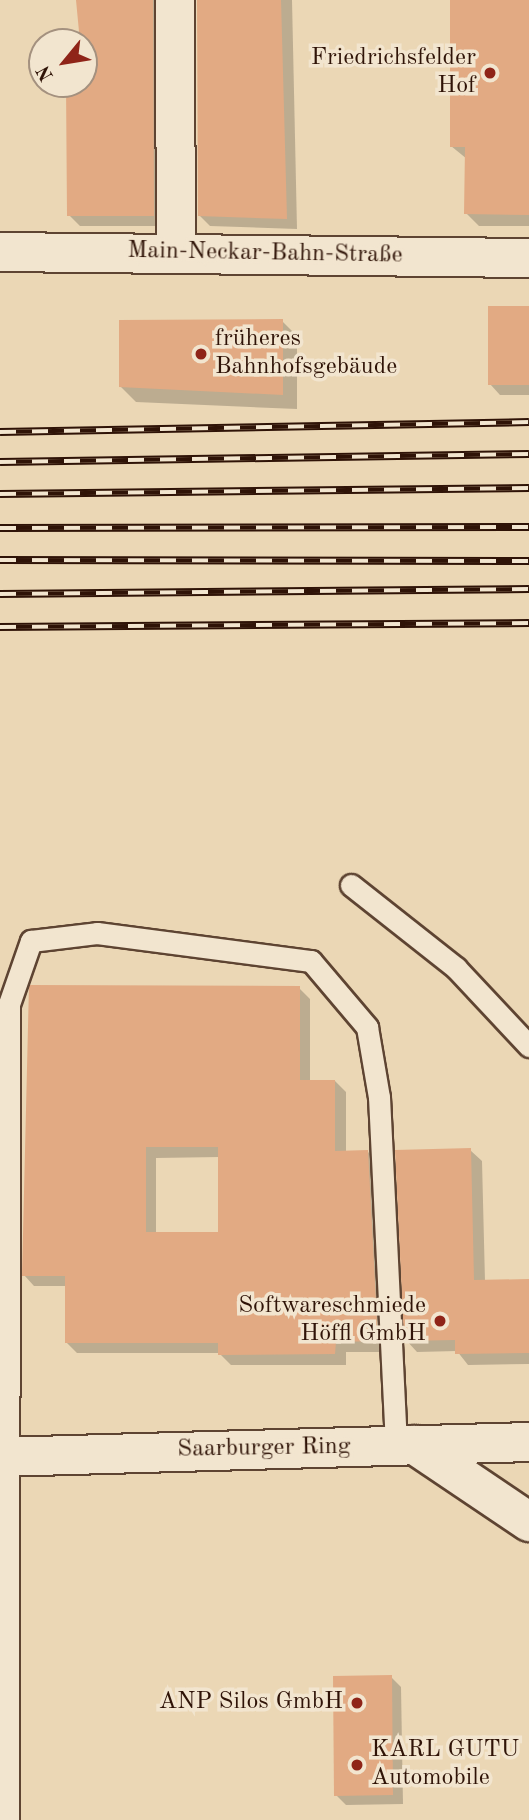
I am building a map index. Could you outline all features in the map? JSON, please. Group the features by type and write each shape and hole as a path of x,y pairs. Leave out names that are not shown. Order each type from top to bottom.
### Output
{"street":[{"path":"175,0 176,252"},
{"name":"Main-Neckar-Bahn-Straße","path":"0,253 176,252 529,258"},
{"name":"Saarburger Ring","path":"5,1456 529,1442"},
{"path":"405,1446 529,1522"}],"lane":[{"path":"351,885 456,968 529,1046"},
{"path":"8,1820 5,1456 9,1004 31,941 97,933 311,961 367,1027 379,1097 405,1446"}],"building":[{"path":"76,0 153,0 154,216 67,216 66,98 98,98 98,28 79,28"},
{"path":"197,0 281,0 287,219 198,216"},
{"name":"Friedrichsfelder Hof","path":"450,0 529,0 529,215 464,214 465,147 450,147"},
{"path":"488,306 529,306 529,385 488,385"},
{"name":"früheres Bahnhofsgebäude","path":"283,319 283,395 119,387 119,320"},
{"path":"29,985 300,986 300,1080 335,1080 335,1151 368,1150 378,1341 336,1342 335,1354 218,1355 218,1343 65,1343 65,1276 22,1276","holes":["146,1147 218,1147 218,1232 146,1232"]},
{"path":"471,1148 474,1280 529,1279 529,1353 455,1354 455,1340 404,1341 395,1150"},
{"path":"392,1675 393,1795 334,1796 333,1676"}],"railway":[{"path":"0,432 529,422"},
{"path":"0,462 529,454"},
{"path":"0,494 529,488"},
{"path":"0,528 529,527"},
{"path":"0,560 529,561"},
{"path":"0,594 529,589"},
{"path":"0,627 529,623"}],"place":[{"name":"Friedrichsfelder Hof","path":"490,73"},
{"name":"früheres Bahnhofsgebäude","path":"201,354"},
{"name":"Softwareschmiede Höffl GmbH","path":"440,1321"},
{"name":"ANP Silos GmbH","path":"357,1703"},
{"name":"KARL GUTU Automobile","path":"357,1765"}]}
